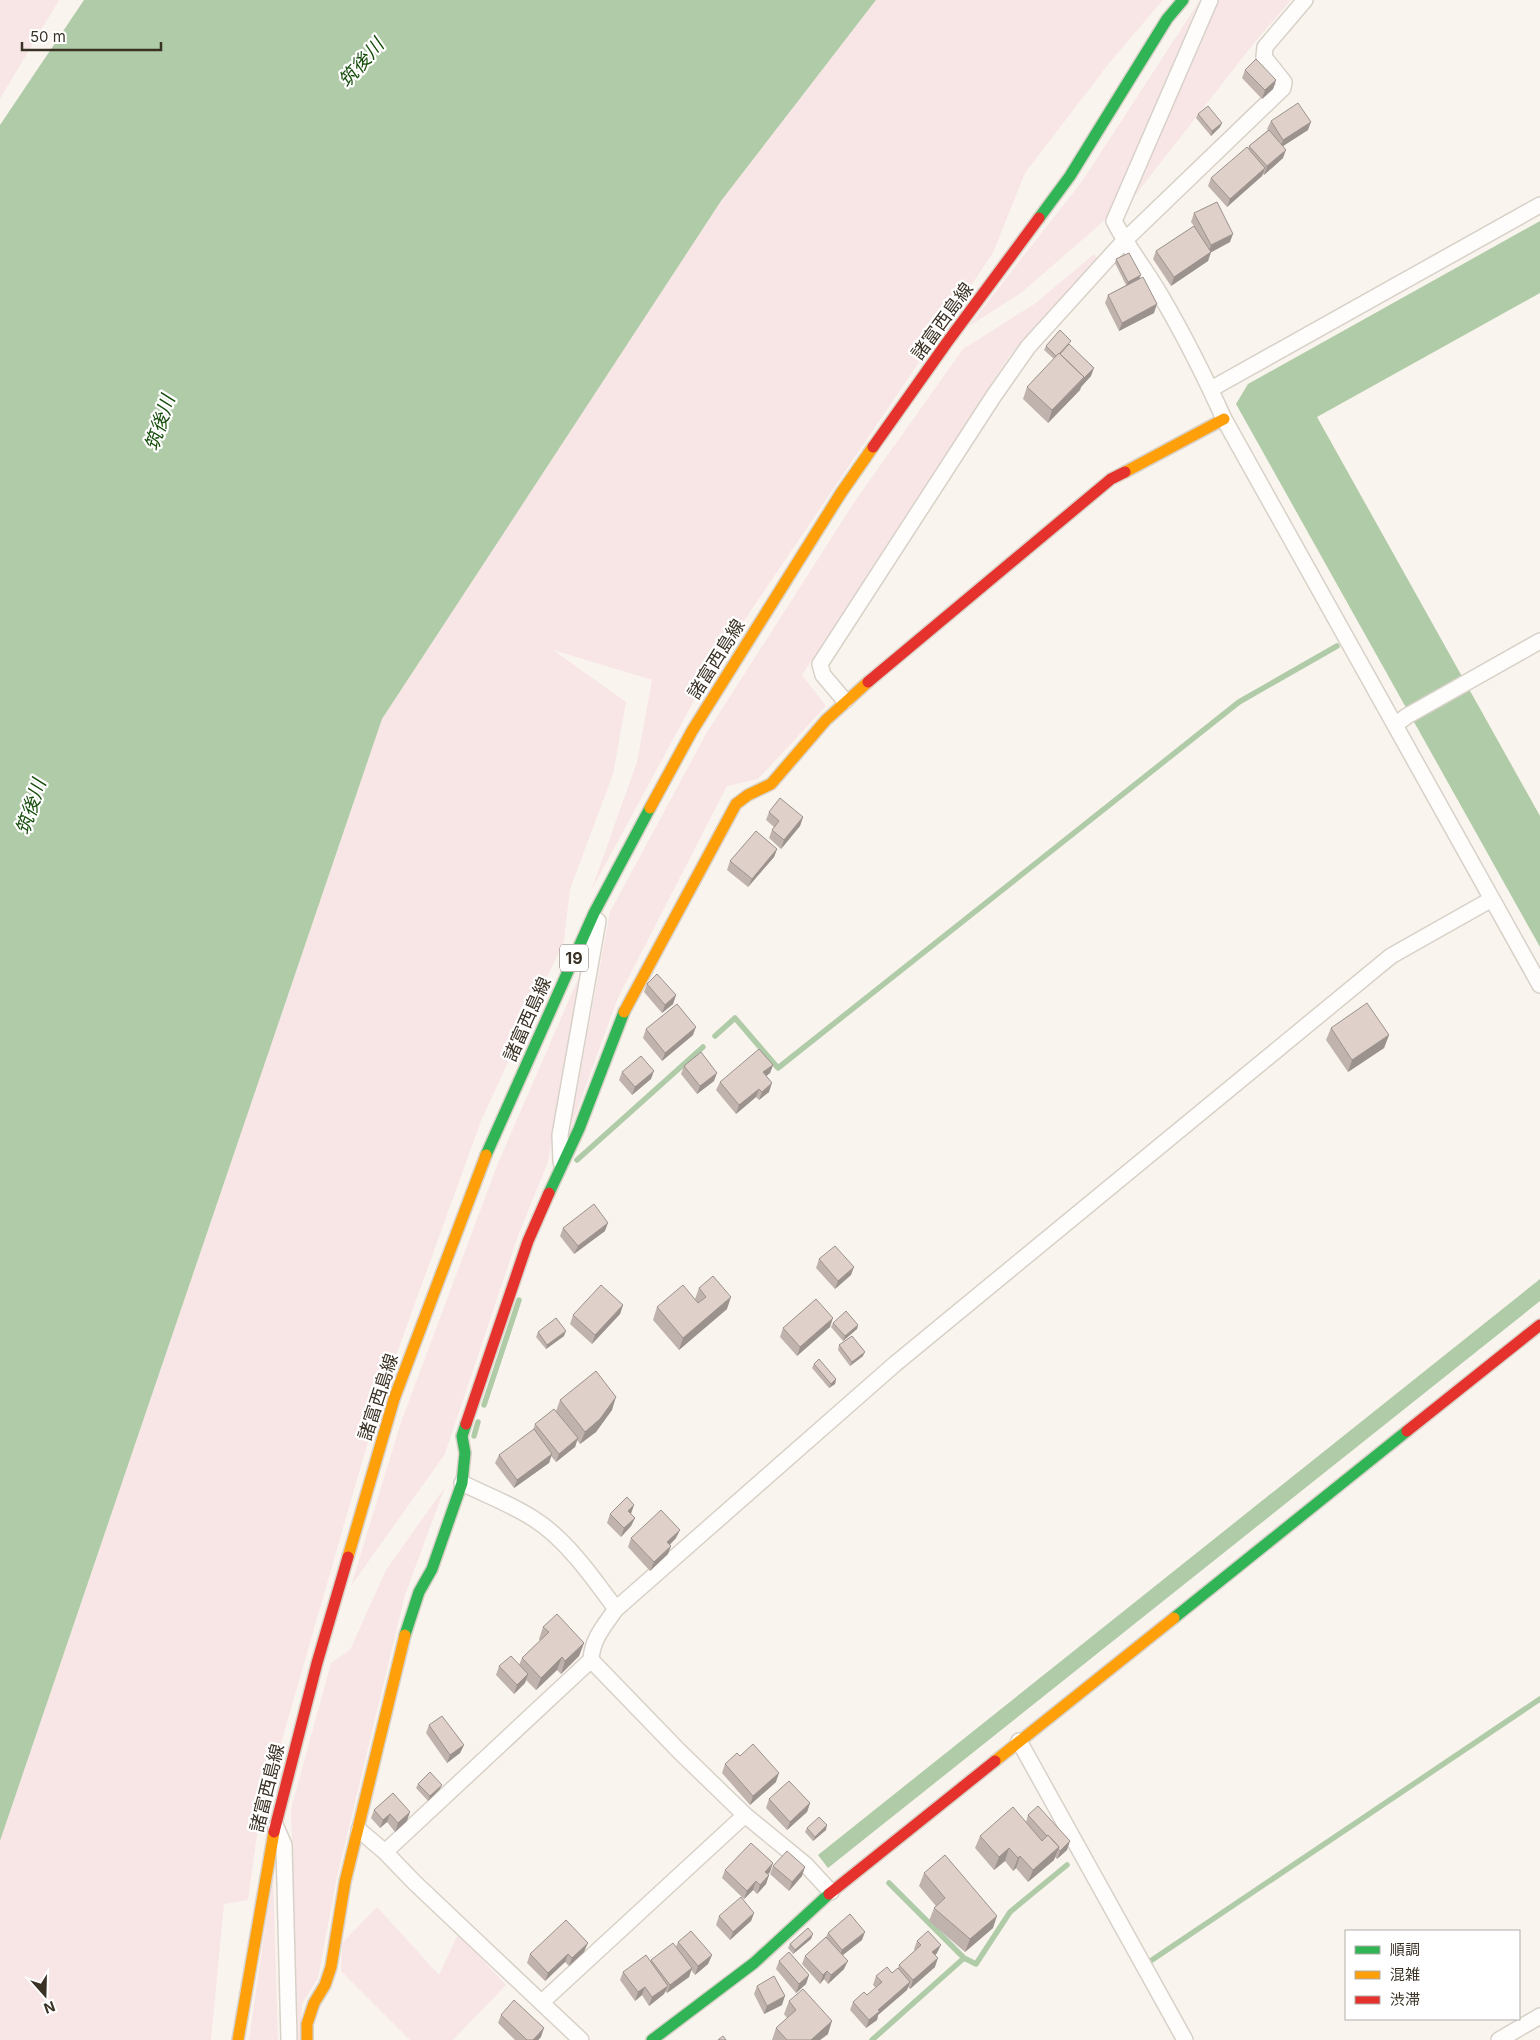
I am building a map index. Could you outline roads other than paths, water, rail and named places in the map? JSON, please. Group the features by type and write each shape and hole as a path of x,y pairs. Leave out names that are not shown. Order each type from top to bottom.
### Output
{"street":[{"name":"諸富西島線","path":"238,2040 275,1826 317,1663 394,1398 488,1149 594,913 692,731 841,493 948,341 1070,176 1167,19 1183,0"},
{"path":"1210,0 1114,221 1124,241 1161,295 1211,389 1224,418 1401,720 1492,898 1540,985"},
{"path":"845,701 823,675 820,664 993,397 1028,348 1124,241 1284,88 1284,82 1264,56 1265,47 1305,0"},
{"path":"1211,389 1540,205"},
{"path":"307,2040 307,2024 314,2003 325,1985 331,1967 344,1882 359,1830 408,1624 419,1592 432,1569 462,1483 465,1453 462,1436 528,1241 562,1163 579,1130 624,1011 736,804 748,793 771,784 826,720 845,701 1111,479 1224,418"},
{"path":"1401,720 1540,641"},
{"path":"831,1892 806,1865 745,1815 680,1752 591,1660 591,1649 596,1637 616,1609 895,1364 1383,962 1492,898"},
{"path":"562,1163 560,1135 598,922 594,913"},
{"path":"652,2040 754,1963 831,1892 1540,1325"},
{"path":"462,1483 536,1520 562,1543 616,1609"},
{"path":"385,1852 591,1660"},
{"path":"1019,1741 1185,2040"},
{"path":"542,2002 745,1815"},
{"path":"275,1826 284,1845 289,2040"},
{"path":"359,1830 385,1852 415,1883 581,2040"},
{"path":"1499,2040 1540,2016"}],"water":[{"name":"筑後川","path":"84,0 876,0 721,201 382,719 0,1841 0,125"},
{"path":"1540,221 1540,293 1317,417 1540,816 1540,947 1236,404 1248,384"},
{"path":"1540,1279 1540,1301 828,1868 818,1855"}],"waterway":[{"path":"715,1036 735,1018 778,1068 1239,702 1337,646"},
{"path":"577,1160 703,1047"},
{"path":"484,1405 519,1300"},
{"path":"474,1436 478,1422"},
{"path":"1152,1960 1540,1699"},
{"path":"964,1958 976,1964 1010,1912 1067,1865"},
{"path":"872,2040 964,1958 889,1883"}]}
